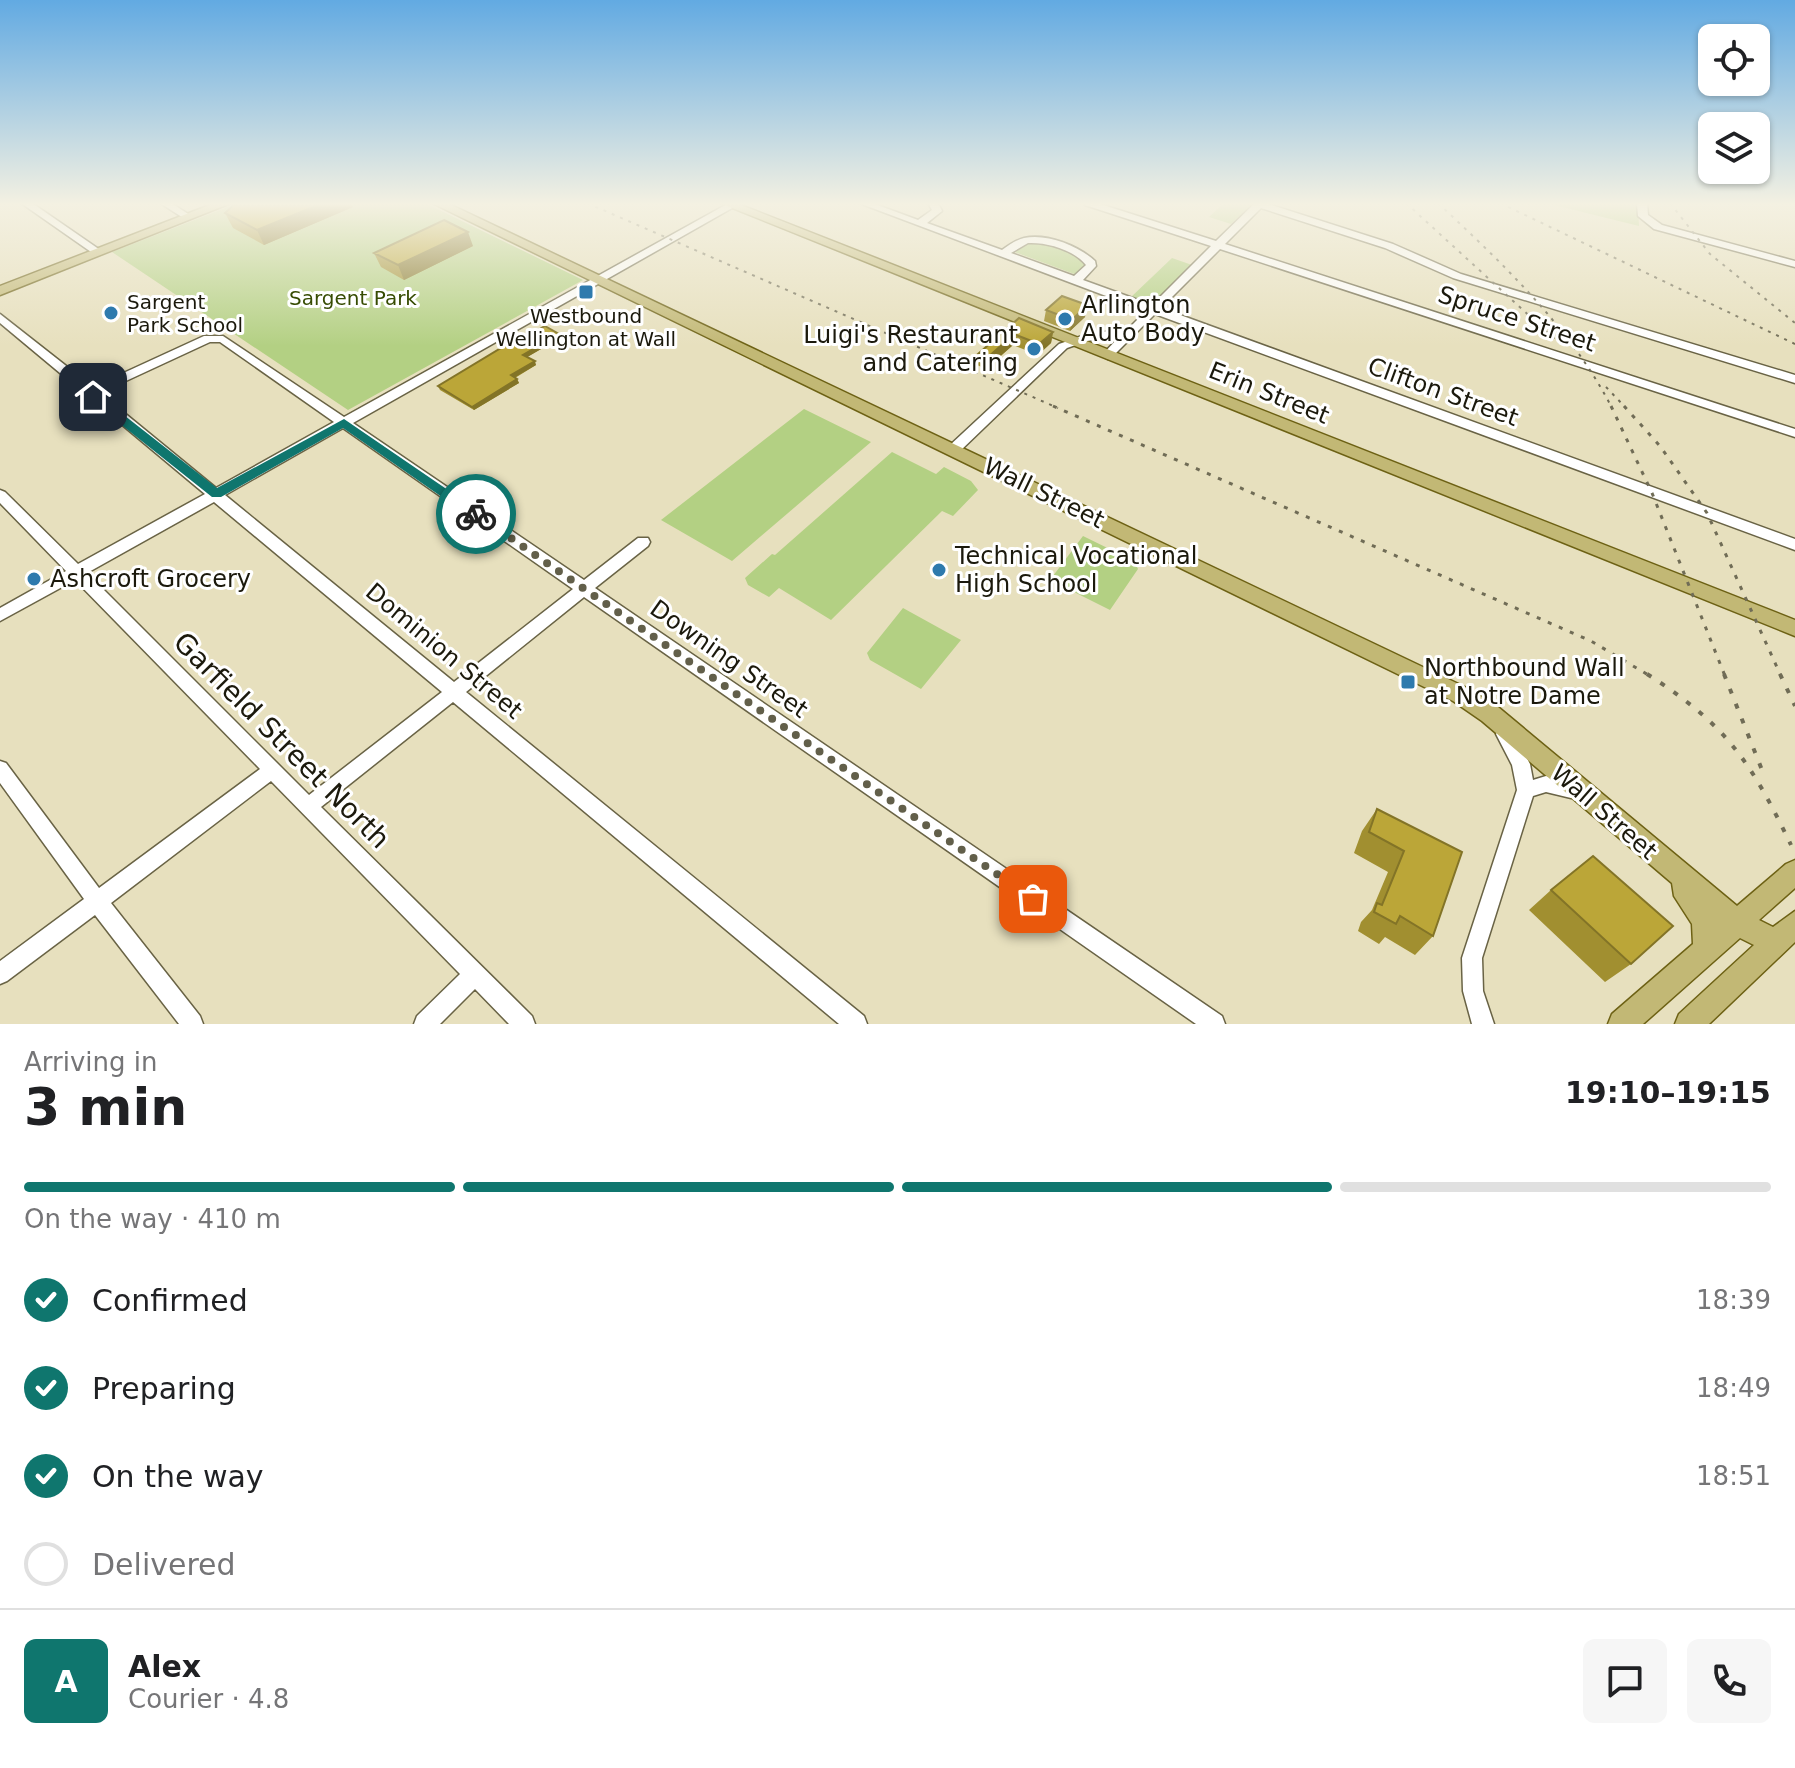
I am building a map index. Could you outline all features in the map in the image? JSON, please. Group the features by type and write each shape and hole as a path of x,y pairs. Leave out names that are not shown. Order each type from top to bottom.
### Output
{"main road":[{"path":"0,291 101,251"},
{"name":"Wall Street","path":"539,251 1446,687 1490,714 1738,923 1785,933"},
{"name":"Erin Street","path":"848,251 1795,628"},
{"path":"1622,1024 1738,923 1773,888 1795,872"},
{"path":"1677,874 1678,882 1704,920 1707,950"},
{"path":"1689,1024 1785,933"}],"street":[{"path":"0,615 648,251"},
{"name":"Clifton Street","path":"995,251 1795,545"},
{"path":"1004,254 1009,251"},
{"path":"1066,251 1090,261 1091,266 1075,281"},
{"path":"1108,355 1211,251"},
{"name":"Spruce Street","path":"1235,251 1795,433"},
{"path":"1399,251 1457,276 1795,379"},
{"path":"1748,251 1795,264"},
{"name":"Dominion Street","path":"0,317 89,394 216,494 856,1024"},
{"path":"954,449 1063,346 1074,341 1131,331"},
{"name":"Downing Street","path":"89,394 215,337 223,339 1214,1024"},
{"name":"Garfield Street North","path":"0,495 524,1024"},
{"path":"309,806 643,542"},
{"path":"1483,1024 1473,991 1472,958 1526,790 1517,753 1490,714"},
{"path":"0,769 192,1024"},
{"path":"0,974 271,771"},
{"path":"1526,790 1537,785 1556,784 1589,799"},
{"path":"425,1024 475,974"}],"green space":[{"name":"Sargent Park","path":"523,251 583,280 348,410 112,252"},
{"path":"1012,251 1066,251 1078,256 1087,266 1077,275"},
{"path":"1172,258 1192,265 1152,306 1130,298"},
{"path":"804,409 871,442 732,561 661,520"},
{"path":"892,452 936,474 944,467 971,481 978,490 953,516 942,511 831,620 779,588 769,597 748,585 745,578"},
{"path":"1083,536 1134,561 1138,569 1110,610 1050,580"},
{"path":"903,608 961,640 921,689 870,660 867,653"}],"building":[{"path":"379,251 428,251 398,265 374,253"},
{"path":"1062,296 1087,305 1072,320 1046,310"},
{"path":"1019,318 1053,332 1039,344 1014,334 987,358 978,354"},
{"path":"545,326 559,334 523,355 535,361 511,375 517,379 472,407 438,386 506,345 509,347"},
{"path":"1377,809 1462,852 1433,936 1400,916 1396,924 1374,912 1377,903 1382,905 1404,851 1369,832"},
{"path":"1593,856 1673,926 1631,964 1551,890"}],"railway":[{"path":"697,251 1058,408"},
{"path":"1458,251 1559,343"},
{"path":"1487,251 1556,324 1577,351 1612,408"},
{"path":"1600,251 1795,344"},
{"path":"1707,251 1795,323"},
{"path":"1606,387 1626,408"},
{"path":"1053,406 1591,641 1650,676"},
{"path":"1624,406 1660,446 1707,513 1781,676"},
{"path":"1612,408 1652,493 1725,676"},
{"path":"1724,674 1764,775"},
{"path":"1780,674 1795,706"},
{"path":"1650,676 1698,711 1734,748 1763,790 1791,845"}],"way so far":[{"path":"476,514 1033,899"}],"place":[{"name":"Westbound Wellington at Wall","path":"586,292"},
{"name":"Sargent Park School","path":"111,313"},
{"name":"Arlington Auto Body","path":"1065,319"},
{"name":"Luigi's Restaurant and Catering","path":"1034,349"},
{"name":"Technical Vocational High School","path":"939,570"},
{"name":"Ashcroft Grocery","path":"34,579"},
{"name":"Northbound Wall at Notre Dame","path":"1408,682"}],"route":[{"path":"93,397 216,494 344,422 476,514"}]}
